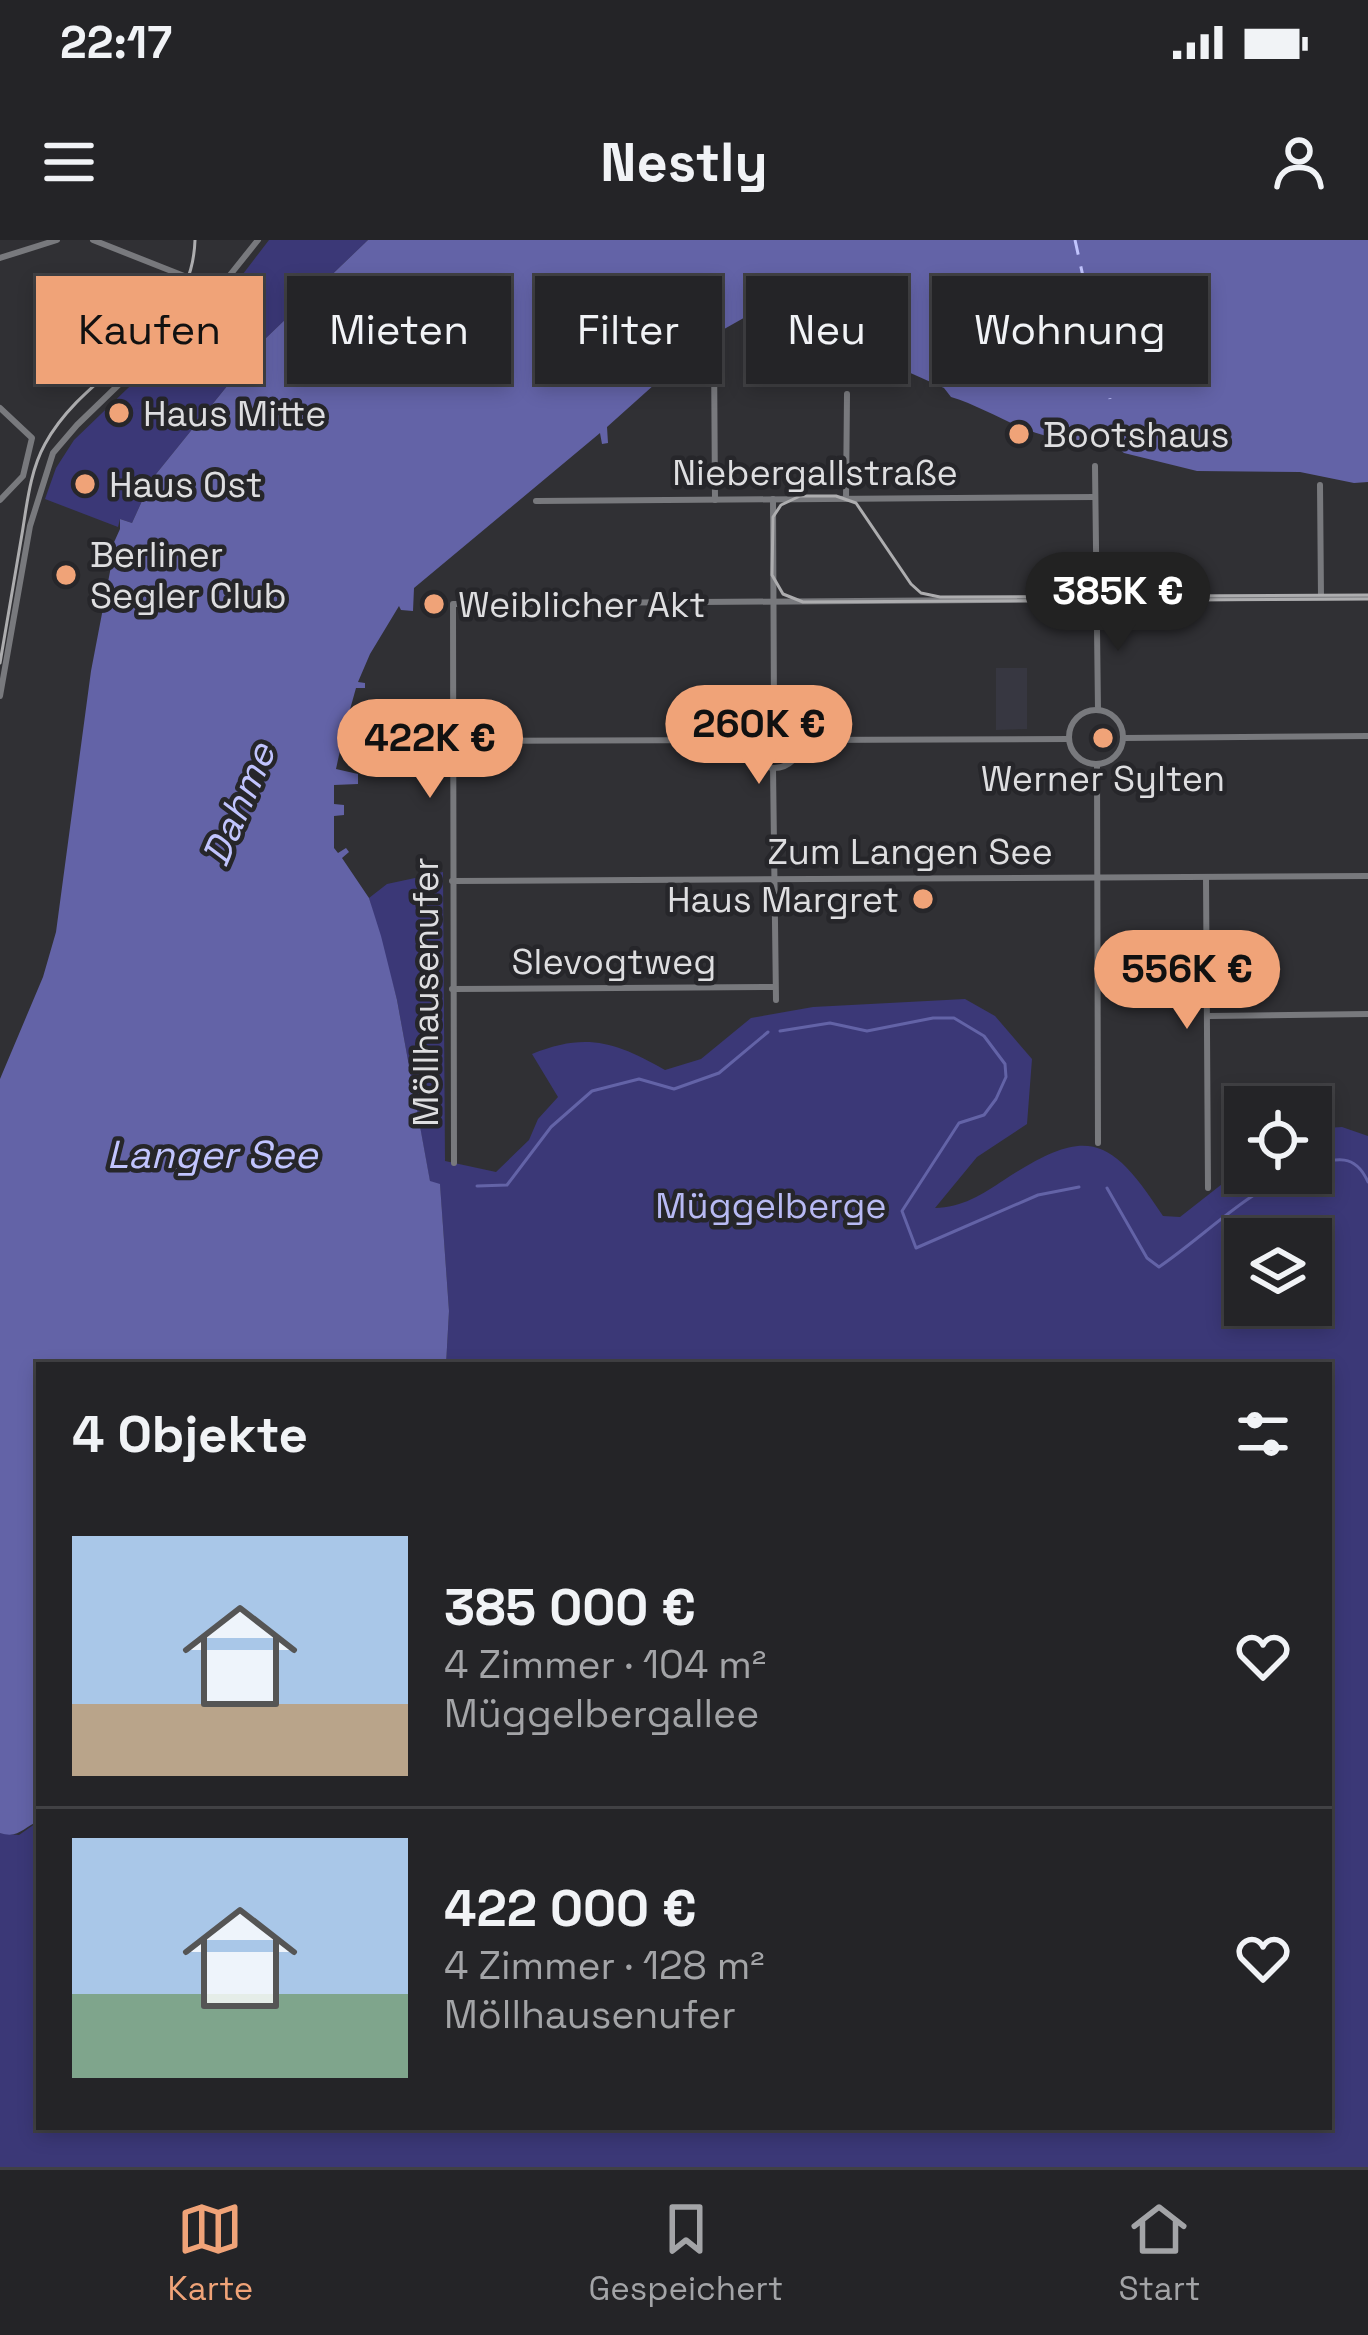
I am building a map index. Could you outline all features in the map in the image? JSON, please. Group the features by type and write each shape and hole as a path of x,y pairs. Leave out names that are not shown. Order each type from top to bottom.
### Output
{"street":[{"path":"0,258 57,240"},
{"path":"93,240 184,276"},
{"path":"228,276 258,240"},
{"path":"0,696 30,526 45,471 53,453 119,384"},
{"path":"714,384 715,500"},
{"path":"846,499 847,394"},
{"path":"0,408 32,438 18,483 0,500"},
{"path":"26,466 45,471"},
{"path":"1095,466 1098,710"},
{"path":"1320,485 1321,597"},
{"name":"Niebergallstraße","path":"536,501 1095,497"},
{"path":"773,499 774,714"},
{"path":"773,600 1368,597"},
{"name":"Möllhausenufer","path":"454,1163 453,604 773,600"},
{"path":"1098,710 1119,722 1124,738 1116,757 1097,765 1076,755 1070,739 1077,718 1098,710"},
{"path":"747,740 758,719 774,714 790,719 801,740"},
{"path":"1124,738 1368,736"},
{"path":"801,740 1070,739"},
{"path":"451,741 747,740"},
{"path":"747,740 758,762 773,768 790,763 801,740"},
{"path":"1097,765 1098,1143"},
{"path":"773,768 776,1000"},
{"name":"Zum Langen See","path":"452,881 1368,875"},
{"path":"1206,877 1208,1188"},
{"name":"Slevogtweg","path":"452,989 776,987"},
{"path":"1208,1016 1368,1014"}],"shaded area":[{"path":"996,668 1027,668 1027,729 996,730"}],"green space":[{"path":"269,240 368,240 331,276 287,276 287,318 263,341 263,276 241,276"},
{"path":"132,384 229,384 152,479 132,523 120,519 118,527 45,499 56,468 74,440"},
{"name":"Müggelberge","path":"443,872 445,1161 496,1172 529,1140 538,1119 558,1097 532,1054 569,1043 600,1043 665,1070 701,1059 751,1018 813,1007 965,999 995,1016 1032,1059 1027,1124 977,1157 935,1208 971,1199 1032,1163 1076,1146 1111,1154 1163,1216 1180,1217 1224,1182 1224,1194 1332,1194 1332,1128 1368,1136 1368,2167 0,2167 0,1833 19,1835 36,1823 36,2130 1332,2130 1332,1362 446,1362 449,1311 440,1185 430,1182 397,1000 369,898 387,884"}],"water":[{"name":"Langer See","path":"368,240 1368,240 1368,482 1300,472 1197,471 1124,453 1117,433 1076,440 1038,434 951,397 935,384 1208,384 1208,276 932,276 932,383 908,372 908,276 746,276 746,317 722,330 722,276 535,276 535,384 655,384 607,427 608,443 602,444 600,433 414,588 413,611 399,606 358,682 365,683 365,688 356,688 349,713 361,713 360,722 346,723 336,769 358,774 358,784 334,785 334,804 344,805 344,815 334,816 334,848 338,853 346,848 349,852 342,858 369,898 381,936 430,1181 440,1184 449,1311 446,1362 36,1362 36,1823 16,1833 0,1833 0,1079 43,977 56,932 91,671 120,519 132,523 152,479 229,384 263,384 263,341 287,318 287,384 511,384 511,276 331,276"}],"waterway":[{"path":"780,1031 830,1023 867,1031 954,1018 984,1036 1005,1064 1006,1077 996,1099 984,1115 959,1123 902,1211 916,1248 1038,1195 1079,1187"},
{"path":"477,1186 507,1185 551,1127 592,1091 639,1079 674,1089 719,1073 768,1032"},
{"path":"1332,1161 1351,1162 1368,1182"},
{"path":"1107,1188 1147,1258 1159,1267 1256,1194"}],"ferry route":[{"path":"1075,240 1110,399"}],"tram line":[{"path":"0,663 32,476 40,454 63,417 135,350 176,303 189,274 195,240"},
{"path":"1368,595 940,597 921,593 911,584 856,503 836,496 800,496 781,505 773,517 772,575 783,594 803,602 1368,599"}],"place":[{"name":"Haus Mitte","path":"119,413"},
{"name":"Bootshaus","path":"1019,434"},
{"name":"Haus Ost","path":"85,484"},
{"name":"Berliner Segler Club","path":"66,575"},
{"name":"Weiblicher Akt","path":"434,604"},
{"name":"Werner Sylten","path":"1103,738"},
{"name":"Haus Margret","path":"923,899"}],"water label":[{"name":"Dahme","path":"238,804"}]}
